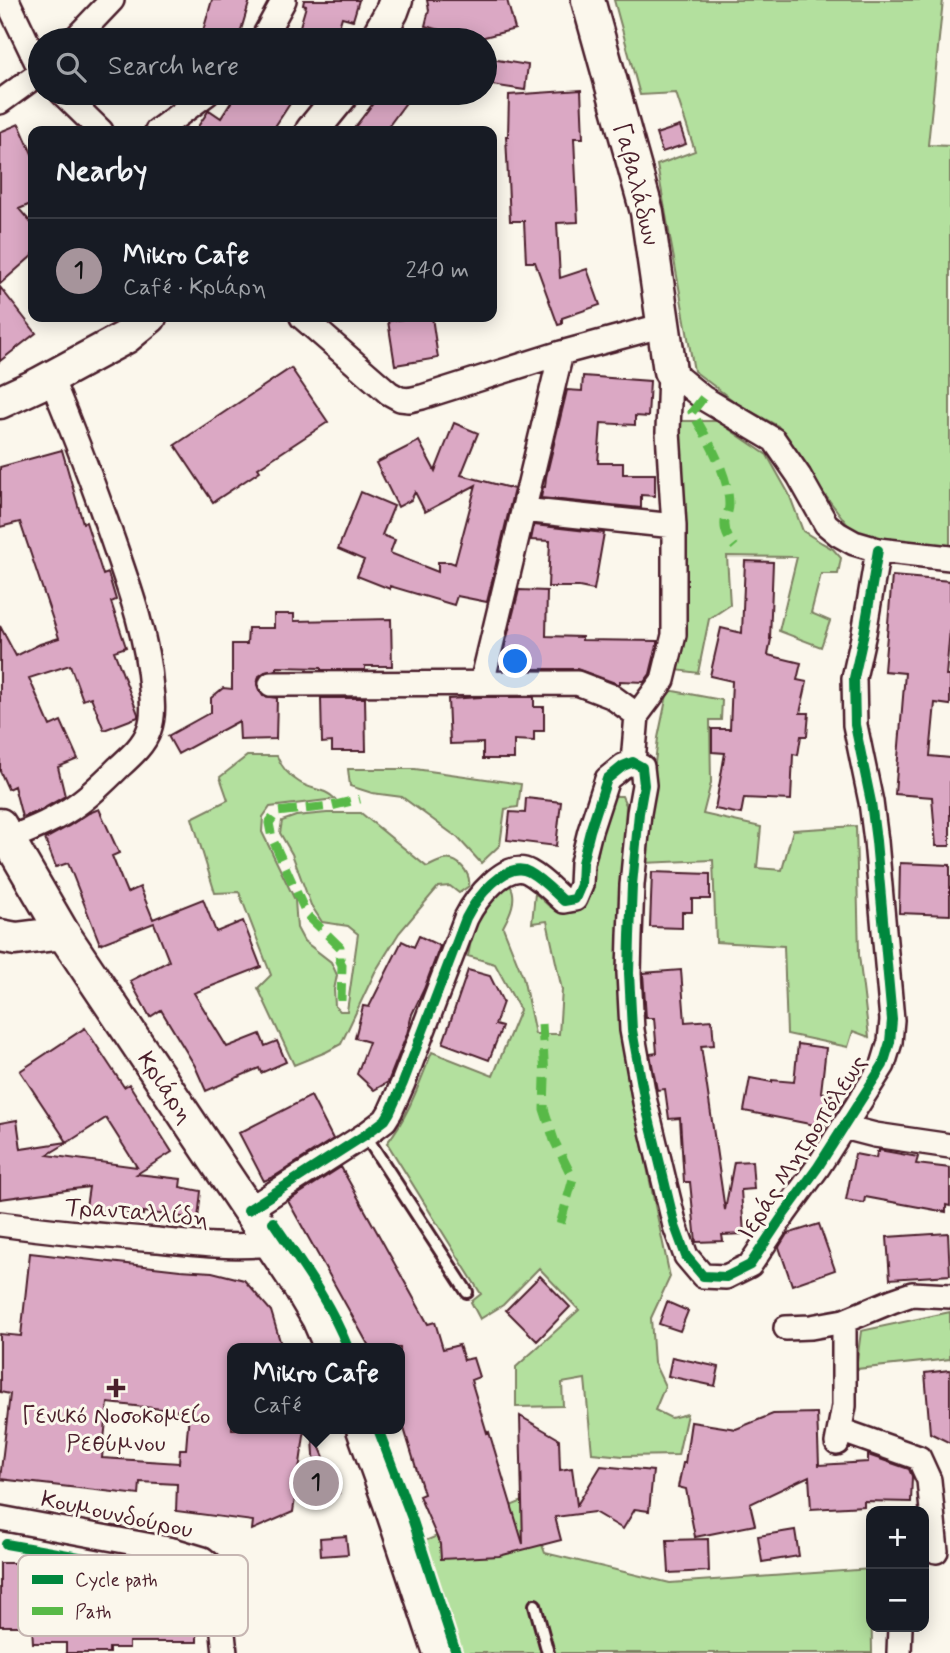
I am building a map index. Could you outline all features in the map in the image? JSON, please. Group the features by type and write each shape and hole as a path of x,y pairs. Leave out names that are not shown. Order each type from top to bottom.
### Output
{"street":[{"path":"7,0 28,45"},
{"path":"85,28 112,0"},
{"path":"268,28 284,0"},
{"path":"383,28 396,0"},
{"name":"Γαβαλάδων","path":"588,0 647,212 670,370"},
{"path":"0,102 28,80"},
{"path":"75,105 97,126"},
{"path":"164,126 192,105"},
{"path":"316,126 333,105"},
{"path":"0,402 126,337 144,322"},
{"path":"308,322 382,388 400,399 409,400 664,325"},
{"path":"482,683 561,354"},
{"path":"248,1210 385,1120 403,1083 472,905 499,877 512,870 527,870 564,901 575,899 581,885 582,863 590,831 607,779 623,766 633,762 636,715 663,680 674,635 674,526 668,432 670,370"},
{"path":"670,370 703,398 774,440 799,476 826,524 838,534 878,550 950,558"},
{"path":"4,832 35,828 64,813 94,791 145,739 152,716 148,660 127,581 51,378"},
{"path":"523,510 674,526"},
{"name":"Ιεράς Μητροπόλεως","path":"633,762 642,767 644,785 632,885 629,973 632,1030 645,1102 675,1226 686,1256 703,1276 726,1277 750,1265 883,1065 890,1042 892,1020 876,841 855,725 854,678 878,550"},
{"path":"271,684 577,683 611,696 636,715"},
{"name":"Κριάρη","path":"4,832 63,933 309,1303 329,1343"},
{"path":"0,936 16,939 63,933"},
{"path":"844,1127 875,1135 950,1146"},
{"name":"Τρανταλλίδη","path":"0,1224 221,1246 271,1244"},
{"path":"786,1328 844,1321 912,1294 950,1296"},
{"path":"844,1321 844,1406 838,1437 919,1458 929,1480 937,1551"},
{"path":"365,1434 440,1653"},
{"name":"Κουμουνδούρου","path":"0,1518 190,1555"},
{"path":"899,1653 900,1632"}],"lane":[{"path":"365,1135 467,1292"},
{"path":"535,1605 548,1653"}],"green space":[{"path":"614,0 943,0 928,145 950,146 950,545 887,542 851,529 815,482 778,426 739,405 694,371 657,165 695,151 676,93 640,95"},
{"path":"678,421 717,421 767,455 789,494 803,531 833,549 841,558 838,574 821,574 811,613 830,621 821,647 779,631 797,557 727,556 730,605 709,619 698,673 676,670 686,622"},
{"path":"668,690 722,700 721,720 710,720 711,783 703,814 761,827 757,868 782,870 793,830 856,826 859,955 869,1037 853,1031 848,1047 787,1034 784,946 716,942 713,860 643,863 658,738"},
{"path":"247,756 277,756 295,780 335,799 270,807 263,817 262,832 295,900 297,928 304,941 331,962 337,975 335,1006 340,1011 347,1011 358,934 348,926 322,922 311,905 292,854 280,833 282,821 296,816 361,813 427,867 444,860 454,861 463,867 469,881 469,886 459,893 450,886 438,887 399,933 375,972 341,1044 294,1065 258,988 271,975 239,892 215,893 192,818 228,800 220,777"},
{"path":"348,769 415,769 521,784 518,807 505,809 500,845 481,863 458,838 402,797 372,793 350,786"},
{"path":"614,796 622,796 626,805 621,950 626,1067 670,1277 651,1318 654,1363 665,1386 655,1410 671,1418 687,1414 678,1455 623,1456 592,1453 585,1379 562,1383 563,1406 516,1407 516,1367 579,1310 539,1268 503,1305 480,1319 471,1302 481,1294 387,1143 407,1111 432,1052 493,1076 520,1010 495,964 468,956 480,915 492,898 510,885 513,901 503,927 523,977 535,1034 559,1034 562,990 547,921 532,923 535,893 549,906 575,912 590,884 603,825"},
{"path":"950,1312 950,1359 856,1369 861,1331"},
{"path":"525,1500 545,1553 670,1583 866,1569 866,1632 872,1632 872,1653 460,1653 420,1543"}],"building":[{"path":"212,0 250,0 242,28 204,28"},
{"path":"304,0 359,0 353,20 342,17 339,28 300,28 306,6 303,5"},
{"path":"427,0 507,0 515,29 497,34 497,28 433,28 425,26 429,10"},
{"path":"497,60 528,65 525,90 497,86"},
{"path":"581,90 583,138 574,138 578,222 557,223 560,278 587,269 600,305 562,318 562,324 558,325 535,262 526,262 524,221 510,221 506,136 509,95"},
{"path":"229,105 289,105 275,126 198,126 209,110 221,118"},
{"path":"372,105 404,105 389,126 356,126"},
{"path":"19,124 28,145 28,205 19,209 28,219 28,259 0,284 0,132"},
{"path":"680,126 686,144 662,152 656,134"},
{"path":"0,287 36,333 0,361"},
{"path":"388,322 433,322 438,358 395,365"},
{"path":"291,368 328,422 258,468 260,471 213,502 175,445"},
{"path":"583,376 650,381 648,417 635,416 635,425 601,423 598,463 623,463 623,474 655,474 655,496 641,495 641,508 541,498 567,390 582,391"},
{"path":"454,423 478,433 461,475 514,489 487,602 457,596 454,605 390,586 390,589 357,576 364,560 338,549 361,492 394,506 382,535 395,540 390,553 438,572 438,562 455,564 476,485 425,512 415,492 411,500 398,507 376,463 419,441 435,471"},
{"path":"62,450 83,523 86,522 103,575 108,573 116,600 111,602 126,647 114,651 138,717 104,730 91,697 83,700 70,665 29,678 50,726 61,721 78,759 58,767 65,796 22,817 14,786 8,789 0,771 0,626 16,656 59,638 20,522 0,527 0,467"},
{"path":"534,525 604,533 594,590 548,587 550,541 531,540"},
{"path":"745,561 773,562 771,639 768,655 801,663 797,680 807,682 800,713 809,713 807,736 801,736 798,755 793,754 791,800 744,798 741,814 715,809 725,753 712,752 712,729 730,729 732,681 710,676 721,628 742,633"},
{"path":"892,576 950,581 946,676 950,676 950,705 935,703 930,756 950,758 950,846 936,846 932,797 895,794 905,673 884,671"},
{"path":"519,590 547,591 546,636 582,637 582,640 658,641 650,674 644,682 620,681 618,684 577,669 504,669 504,649"},
{"path":"274,614 294,614 294,621 391,619 392,666 365,666 365,670 277,667 277,670 259,676 257,685 263,696 277,698 276,739 240,740 239,721 178,754 168,736 211,712 211,698 223,688 232,689 232,644 247,644 248,628 274,628"},
{"path":"534,697 534,707 544,707 544,731 534,731 534,741 514,740 514,759 483,759 483,743 450,744 448,699"},
{"path":"321,698 365,698 366,751 332,751 332,742 322,743"},
{"path":"526,798 561,802 556,846 507,840 510,812 525,813"},
{"path":"99,809 119,853 112,856 127,893 140,887 153,919 203,899 216,932 243,921 261,967 194,993 227,1047 260,1034 265,1046 277,1041 286,1062 261,1073 259,1068 206,1091 195,1066 161,1010 150,1017 130,981 169,961 154,923 100,944 68,863 56,867 45,839"},
{"path":"900,863 950,865 950,915 899,913"},
{"path":"652,872 710,874 710,899 692,899 692,912 682,912 682,928 650,927"},
{"path":"419,936 440,946 388,1082 374,1090 357,1074 369,1042 355,1038 363,1006 369,1007 402,941 414,947"},
{"path":"468,970 490,976 503,1002 495,1025 502,1027 489,1060 443,1043"},
{"path":"681,970 685,1022 712,1020 714,1045 701,1046 725,1210 734,1162 752,1161 754,1189 741,1190 744,1234 722,1235 723,1241 696,1242 690,1182 684,1182 680,1118 669,1119 665,1089 657,1090 650,1054 657,1053 654,1018 646,1018 643,973"},
{"path":"85,1028 124,1087 129,1084 172,1152 137,1174 181,1179 180,1187 201,1191 198,1219 86,1207 89,1187 0,1199 0,1123 17,1120 21,1149 67,1142 20,1071","holes":["106,1118 137,1167 47,1155"]},
{"path":"798,1044 826,1048 821,1092 832,1095 825,1127 744,1111 750,1078 794,1082"},
{"path":"311,1096 333,1139 264,1181 239,1133"},
{"path":"879,1150 918,1157 916,1164 950,1168 950,1206 946,1205 946,1212 865,1197 864,1203 846,1200 855,1154 876,1158"},
{"path":"341,1167 428,1324 435,1322 443,1349 459,1345 464,1360 473,1358 479,1377 471,1380 523,1544 520,1416 559,1439 560,1470 572,1468 577,1505 601,1466 653,1471 649,1511 635,1509 623,1529 594,1512 555,1517 561,1540 499,1556 441,1559 440,1544 419,1496 424,1494 405,1431 405,1343 367,1343 288,1201"},
{"path":"819,1224 835,1270 792,1285 779,1247 787,1234"},
{"path":"948,1233 950,1275 890,1279 887,1237"},
{"name":"Γενικό Νοσοκομείο Ρεθύμνου","path":"30,1253 212,1272 244,1280 271,1311 281,1343 227,1343 227,1434 304,1434 293,1512 252,1530 253,1521 176,1511 177,1484 140,1482 139,1495 0,1479 10,1394 0,1392 0,1334 21,1336","holes":["108,1403 189,1412 186,1449 180,1449 179,1463 102,1458"]},
{"path":"540,1276 570,1307 537,1341 506,1310"},
{"path":"667,1302 688,1311 680,1331 659,1324"},
{"path":"672,1357 719,1367 715,1386 668,1376"},
{"path":"950,1370 950,1443 930,1433 925,1373"},
{"path":"817,1413 819,1465 868,1462 868,1455 909,1469 912,1476 911,1502 864,1501 864,1506 811,1509 809,1476 750,1504 755,1525 695,1537 686,1489 678,1487 685,1463 691,1422 736,1429 773,1414"},
{"path":"316,1438 339,1493 317,1502 313,1439"},
{"path":"795,1530 799,1556 762,1562 758,1536"},
{"path":"346,1536 348,1554 321,1556 320,1538"},
{"path":"708,1539 709,1571 669,1573 667,1540"},
{"path":"0,1563 18,1563 18,1626 0,1626"},
{"path":"33,1636 197,1636 197,1642 129,1642 129,1648 109,1648 109,1653 66,1653 66,1643 33,1643"}],"marked path":[{"path":"703,398 692,412 716,457 725,481 729,505 725,529 735,547"},
{"path":"341,1001 340,947 307,915 272,838 269,823 277,812 331,806 360,799"},
{"path":"542,1024 544,1109 554,1140 573,1179 559,1228"}],"cycle path":[{"path":"248,1210 385,1120 403,1083 466,918 476,901 492,883 511,871 520,870 538,878 564,901 575,899 581,885 582,863 590,831 607,779 623,766 633,762 642,767 644,785 632,885 629,973 632,1030 645,1102 675,1226 686,1256 703,1276 726,1277 750,1265 818,1167 883,1065 890,1042 892,1020 876,841 855,725 854,678 878,550"},
{"path":"273,1222 323,1298 346,1343"},
{"path":"380,1434 413,1521 456,1653"},
{"path":"6,1544 68,1555"}],"place":[{"name":"Γενικό Νοσοκομείο Ρεθύμνου","path":"116,1388"},
{"name":"Mikro Cafe","path":"316,1483"}]}
